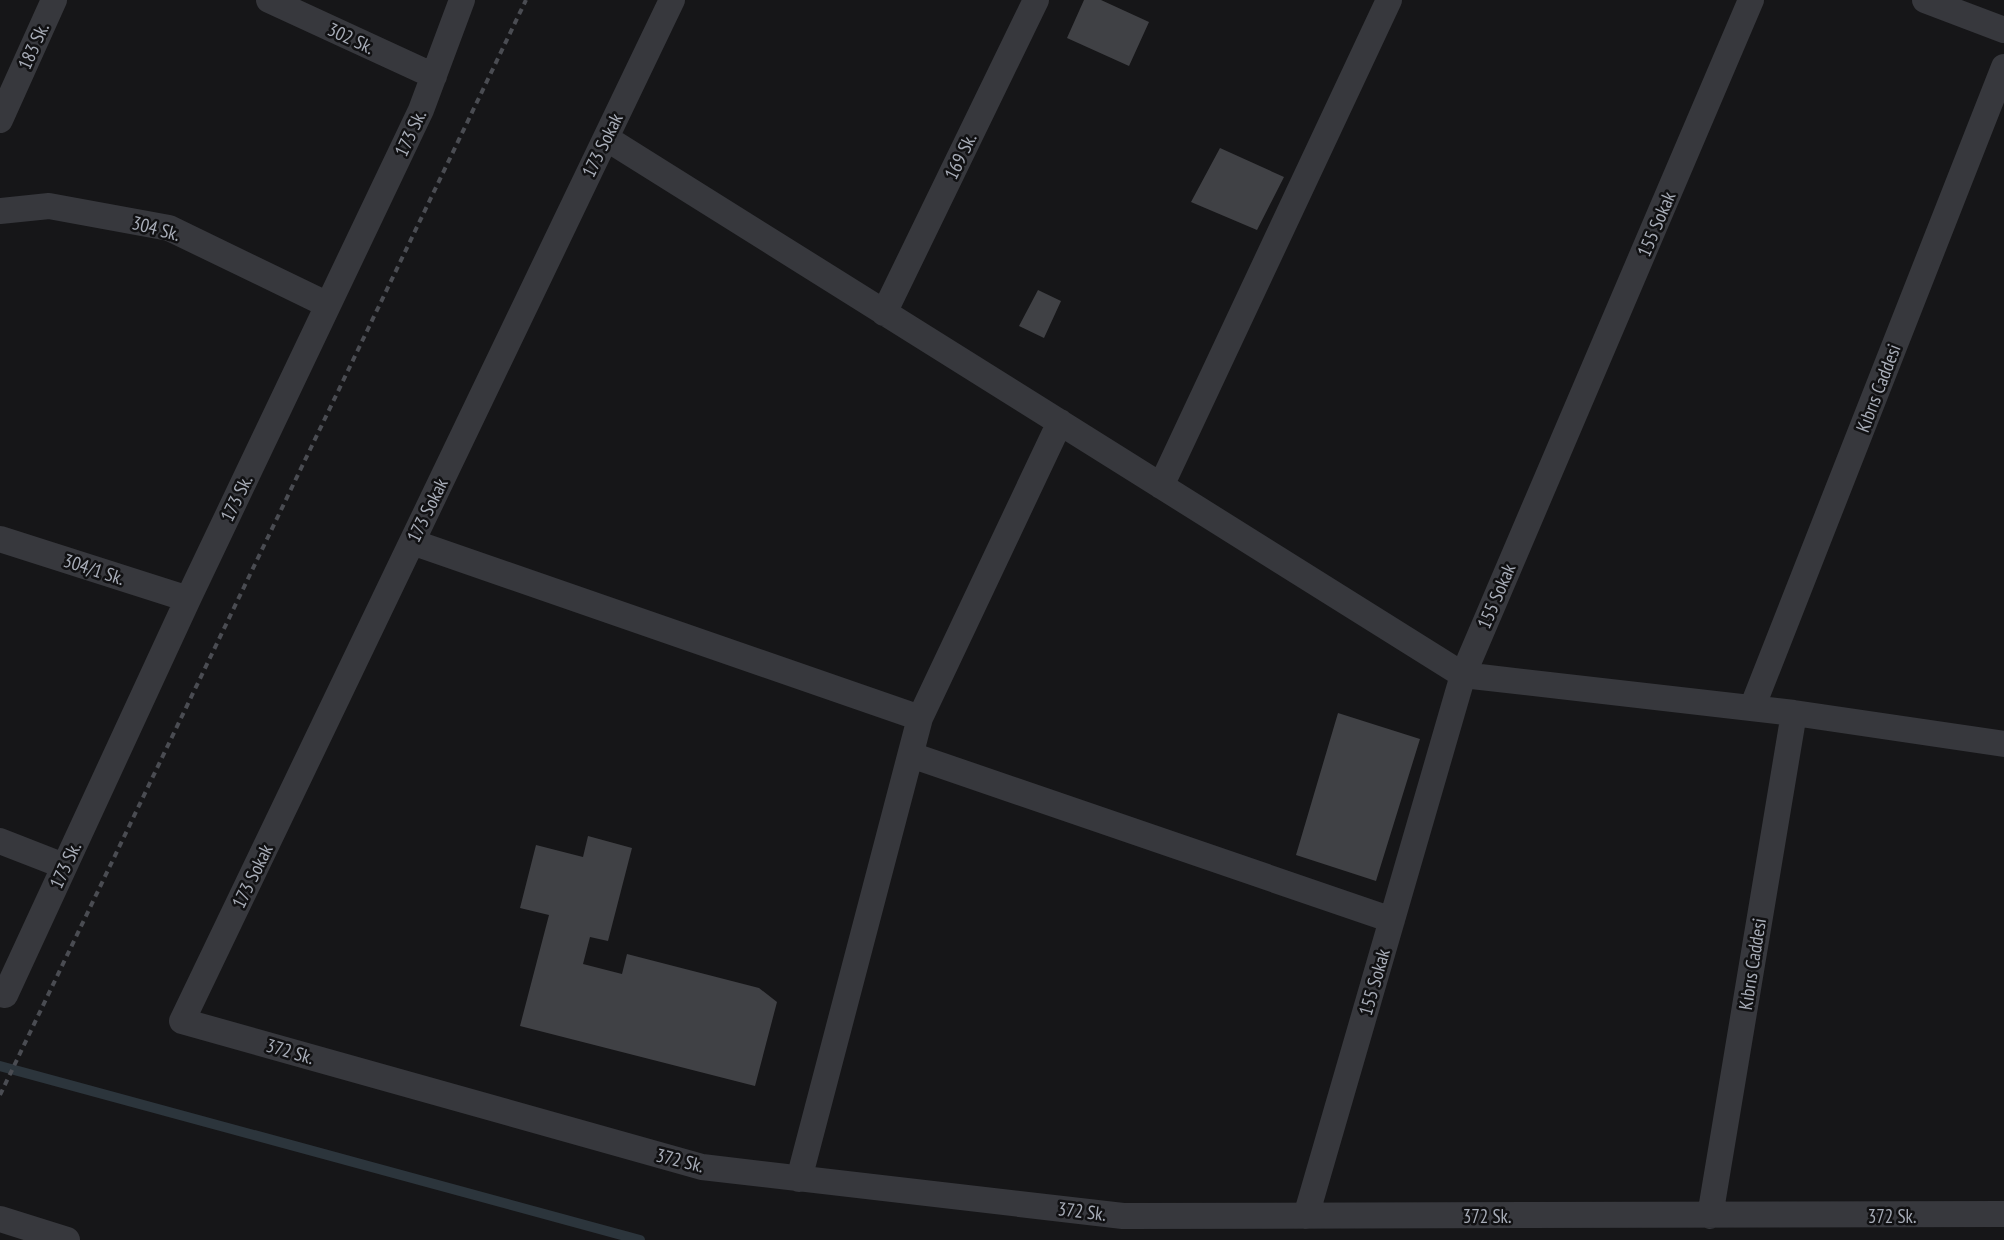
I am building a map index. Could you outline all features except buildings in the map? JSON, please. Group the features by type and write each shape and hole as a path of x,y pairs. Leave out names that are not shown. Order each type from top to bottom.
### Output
{"street":[{"name":"183 Sk.","path":"0,120 54,0"},
{"name":"302 Sk.","path":"269,0 434,76"},
{"name":"173 Sk.","path":"2,994 421,110 462,0"},
{"name":"173 Sokak","path":"182,1021 672,0"},
{"name":"169 Sk.","path":"884,313 1036,0"},
{"path":"1161,486 1389,0"},
{"name":"155 Sokak","path":"1306,1216 1463,675 1752,0"},
{"path":"1925,0 2004,30"},
{"name":"Kıbrıs Caddesi","path":"1752,708 2004,67"},
{"path":"606,138 1463,675 1794,712 2004,744"},
{"name":"304 Sk.","path":"0,211 49,206 169,228 328,305"},
{"path":"798,1178 920,718 1060,422"},
{"name":"304/1 Sk.","path":"0,539 188,599"},
{"path":"412,542 920,718"},
{"name":"Kıbrıs Caddesi","path":"1710,1216 1794,712"},
{"path":"911,755 1392,920"},
{"path":"0,841 64,866"},
{"name":"372 Sk.","path":"182,1021 702,1167 1124,1216 2004,1214"},
{"path":"0,1219 66,1240"}],"waterway":[{"path":"0,1066 640,1240"}],"railway":[{"path":"0,1095 526,0"}]}
